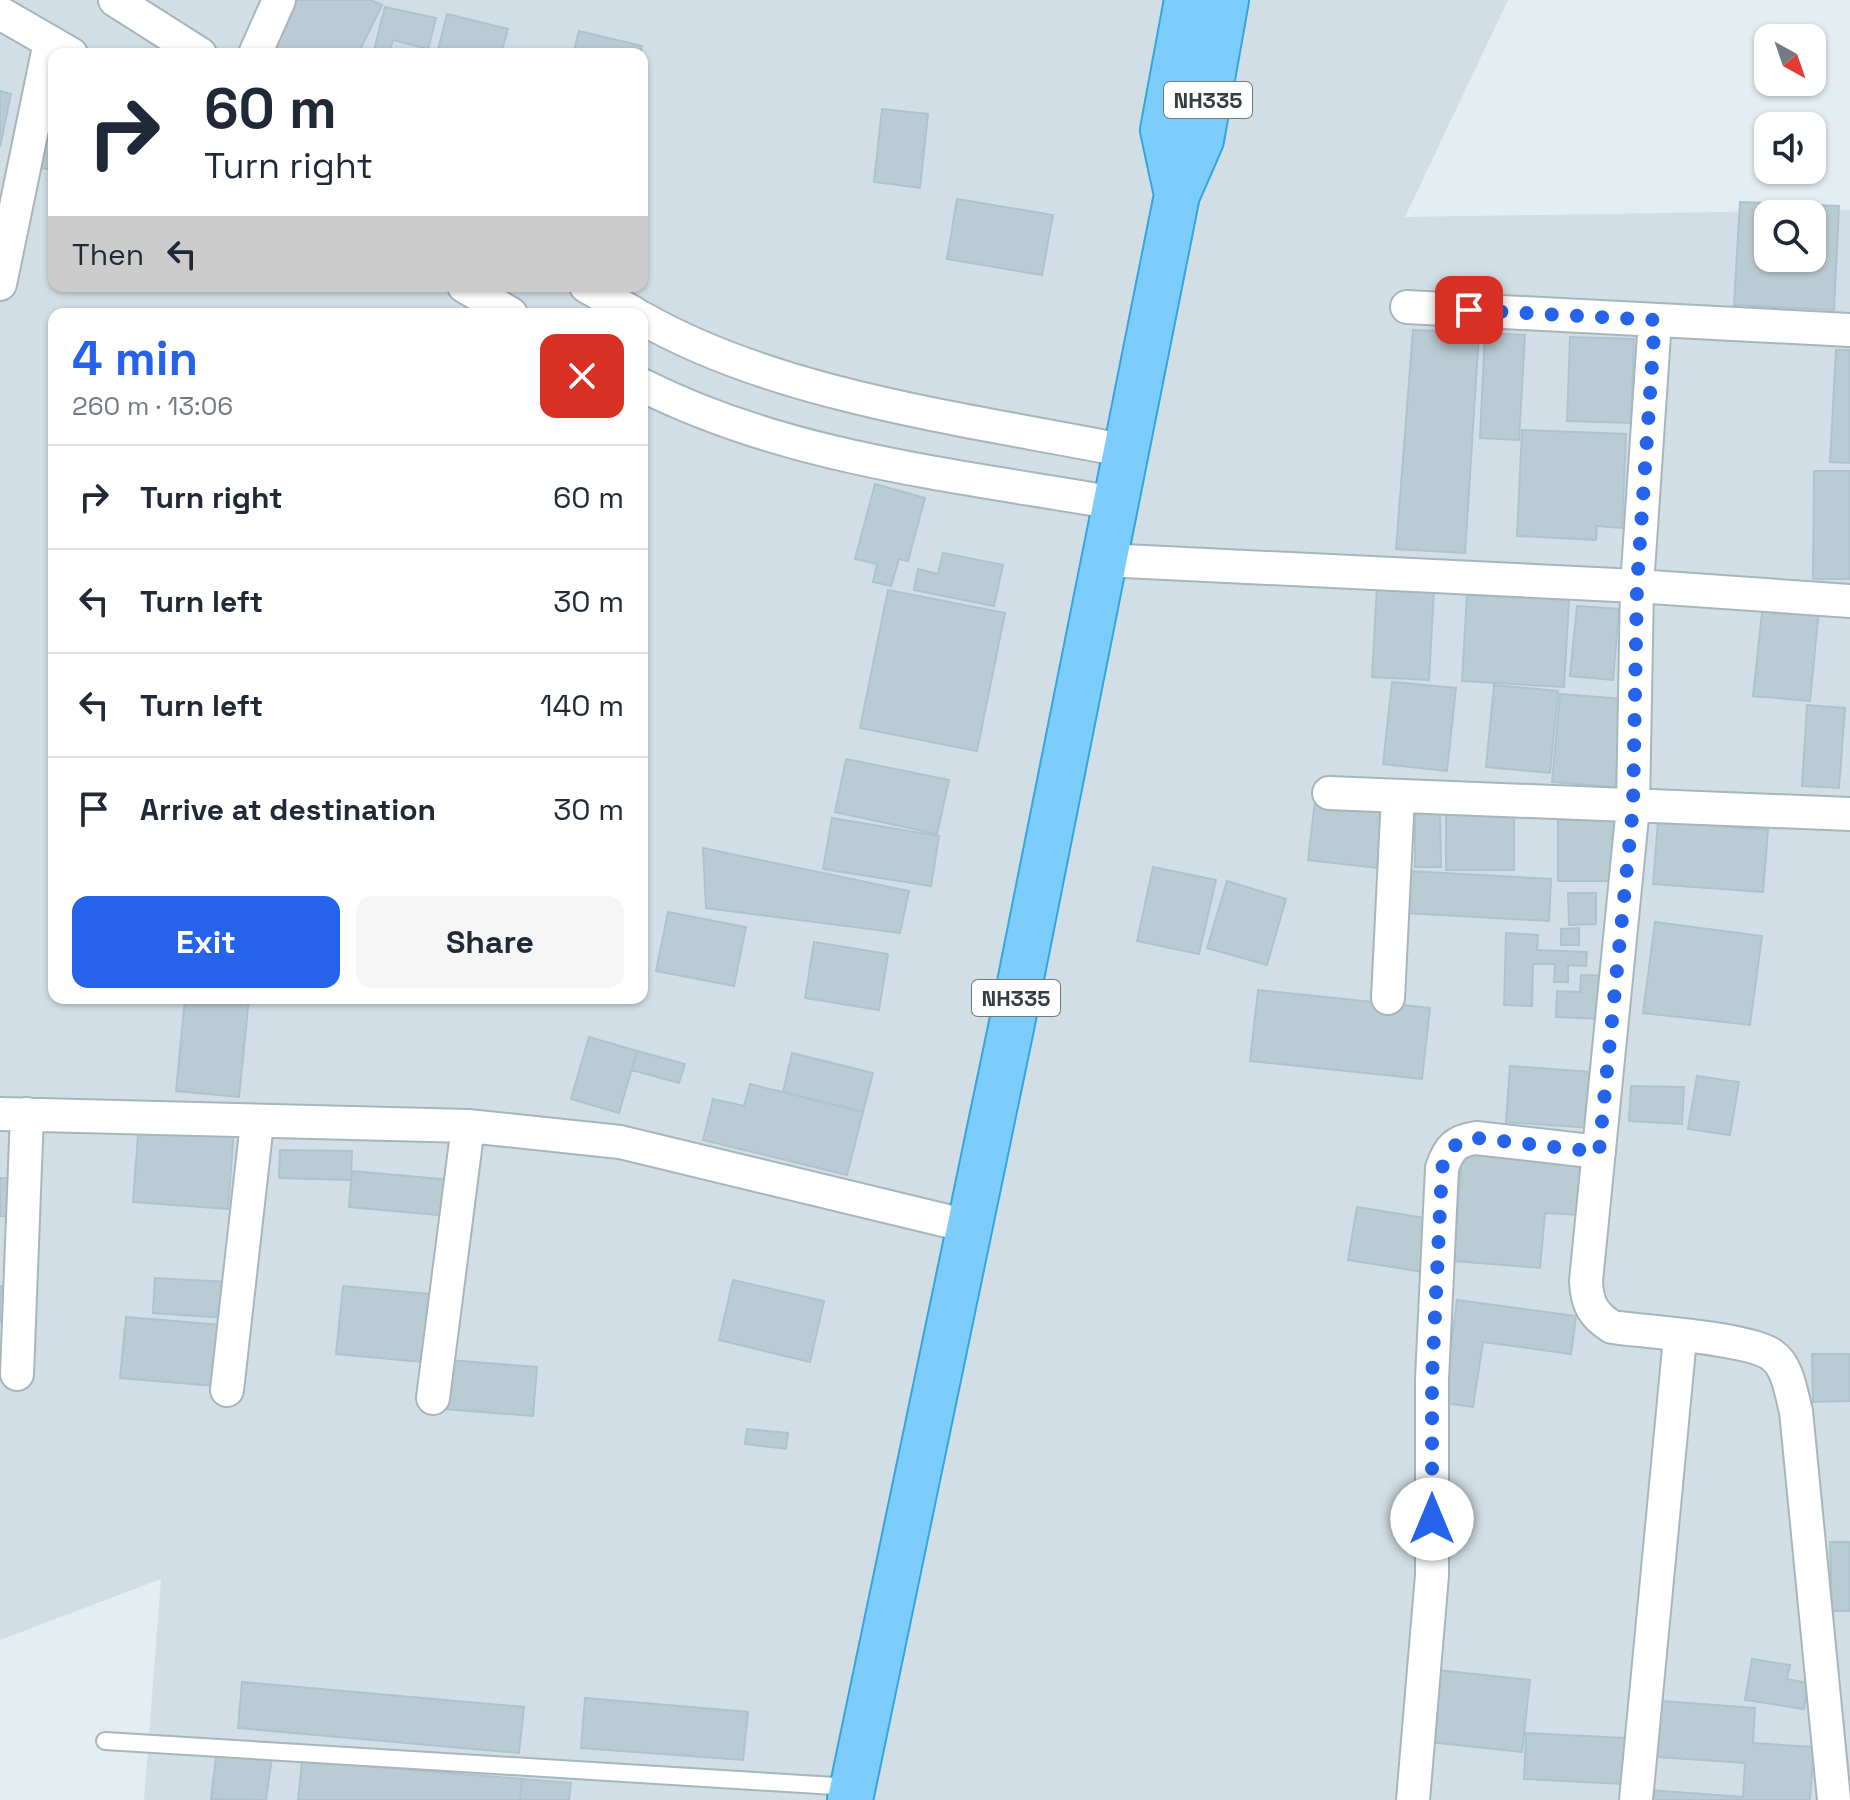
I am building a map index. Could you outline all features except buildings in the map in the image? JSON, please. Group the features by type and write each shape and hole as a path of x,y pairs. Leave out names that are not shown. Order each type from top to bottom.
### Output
{"highway":[{"name":"NH335","path":"1177,195 1163,130 1187,0"},
{"name":"NH335","path":"852,1794 1177,195 1201,140 1226,0"}],"street":[{"path":"115,0 191,48"},
{"path":"258,48 279,0"},
{"path":"0,13 60,48"},
{"path":"0,284 48,95"},
{"path":"474,292 501,308"},
{"path":"596,292 624,308"},
{"path":"1407,307 1850,330"},
{"path":"1655,320 1637,586 1633,807 1586,1281 1587,1301 1596,1317 1612,1327 1749,1346 1773,1355 1786,1373 1796,1411 1834,1800"},
{"path":"648,321 735,361 829,389 1127,451"},
{"path":"648,388 694,412 828,454 1115,503"},
{"path":"1104,560 1637,586 1850,601"},
{"path":"1329,793 1850,814"},
{"path":"1388,998 1398,796"},
{"path":"17,1374 14,1114 257,1123 468,1126 620,1142 968,1226"},
{"path":"227,1390 257,1123"},
{"path":"433,1398 468,1126"},
{"path":"1413,1800 1432,1575 1432,1379 1442,1168 1448,1150 1459,1141 1476,1138 1599,1152"},
{"path":"1636,1800 1680,1338"}],"lane":[{"path":"105,1741 852,1794"}],"shaded area":[{"path":"0,0 1508,0 1405,217 1754,212 1754,272 1826,272 1826,210 1850,210 1850,1800 144,1800 161,1579 0,1640"}],"route":[{"path":"1432,1519 1432,1379 1442,1168 1448,1150 1459,1141 1476,1138 1599,1152 1633,807 1637,586 1655,320 1469,310"}]}
